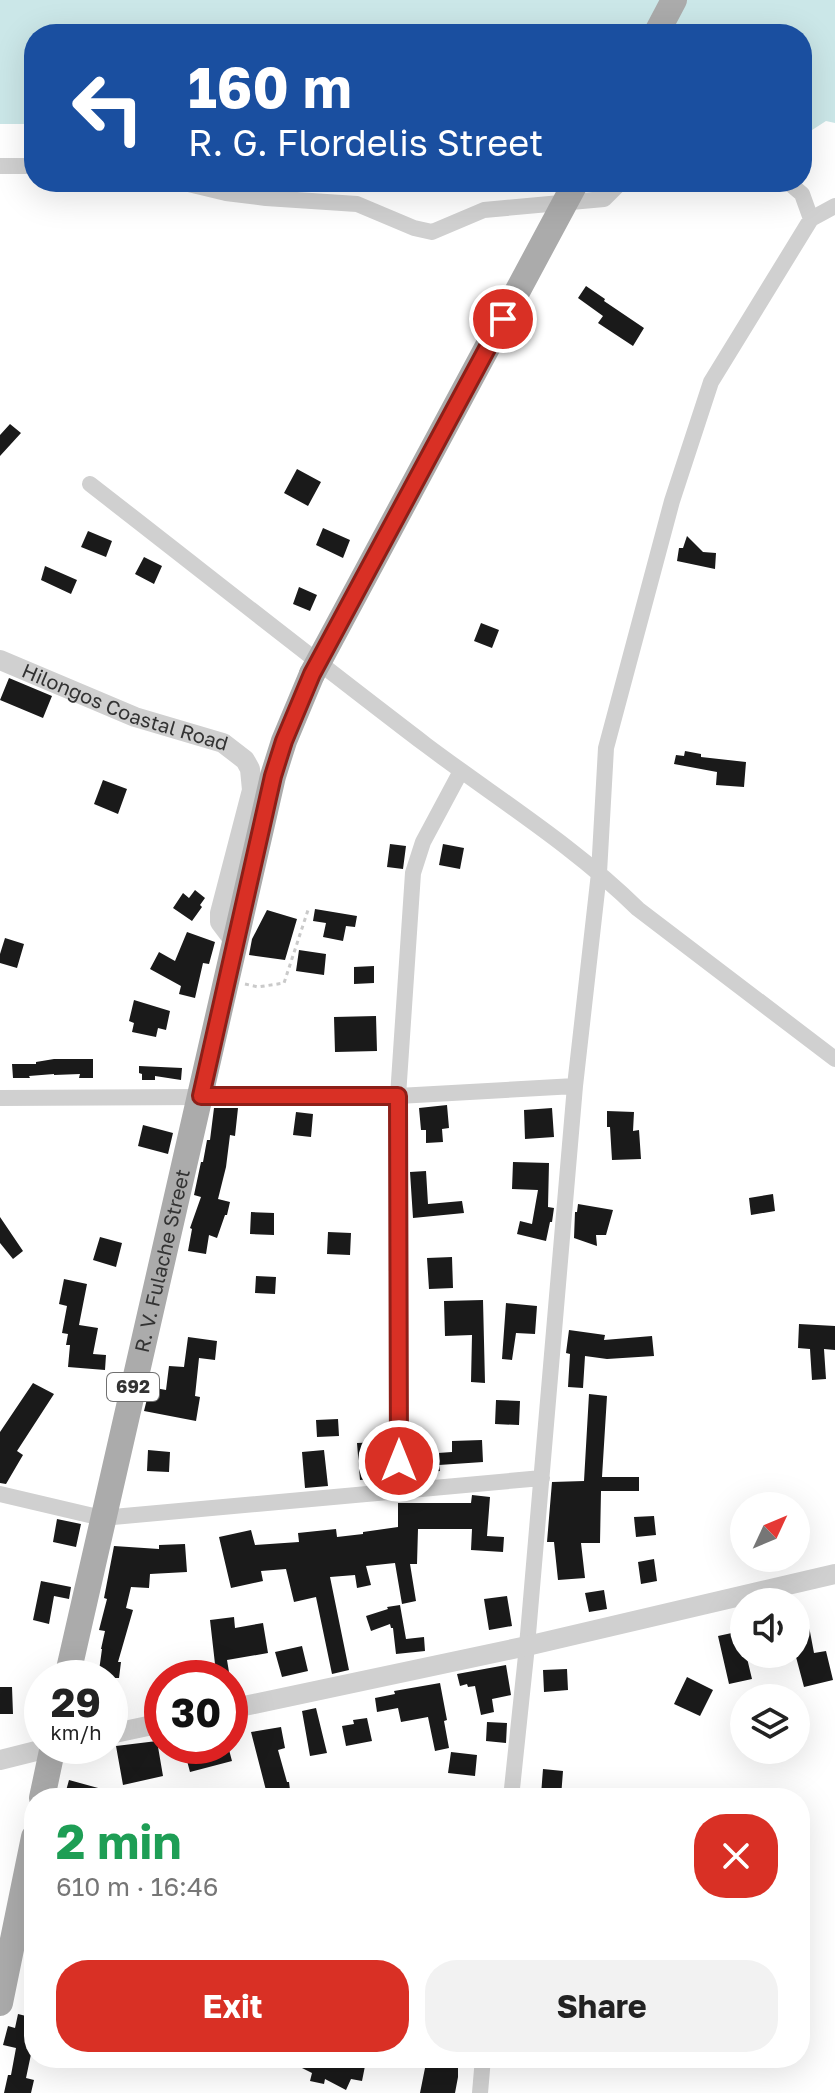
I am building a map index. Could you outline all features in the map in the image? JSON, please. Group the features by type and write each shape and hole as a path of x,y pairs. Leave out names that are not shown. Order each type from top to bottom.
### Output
{"main road":[{"path":"661,24 674,0"},
{"name":"692","path":"235,940 273,776 312,674 571,192"},
{"name":"R. V. Fulache Street","path":"71,1660 235,940"},
{"path":"44,1788 50,1764"},
{"path":"0,2003 24,1886"}],"street":[{"path":"1,168 24,167"},
{"path":"222,192 357,204 414,228 432,232 484,210 604,199 611,192"},
{"path":"800,192 811,219"},
{"path":"512,1788 575,1086 599,873 606,748 672,501 711,382 811,219 835,206"},
{"path":"90,484 461,771 557,839 638,909 835,1059"},
{"name":"Hilongos Coastal Road","path":"0,660 135,717 223,743 245,760 250,769 252,790 220,913 220,922 235,940"},
{"path":"399,1491 398,1096 413,873 423,842 461,771"},
{"path":"0,1098 398,1096 575,1086"},
{"path":"0,1494 102,1518 542,1478"},
{"path":"248,1705 527,1646 835,1574"},
{"path":"0,1760 24,1754"},
{"path":"480,2093 482,2068"}],"path":[{"path":"226,981 258,987 284,983 309,907"}],"water":[{"path":"0,0 835,0 835,123 826,121 812,130 812,24 24,24 24,124 0,124"}],"building":[{"path":"586,286 644,328 633,346 598,323 603,316 578,298"},
{"path":"10,424 21,433 0,456 0,435"},
{"path":"297,469 321,482 308,506 284,493"},
{"path":"323,528 350,540 343,558 316,545"},
{"path":"88,531 112,541 106,557 81,547"},
{"path":"687,536 703,552 716,553 715,569 677,561 679,548 683,548"},
{"path":"144,557 162,566 154,584 135,574"},
{"path":"45,566 77,580 71,594 41,580"},
{"path":"299,587 317,595 310,611 293,604"},
{"path":"481,623 499,630 492,648 474,641"},
{"path":"9,678 52,696 43,718 0,700"},
{"path":"685,751 701,754 701,757 746,762 744,787 716,785 717,772 674,764 676,755 684,756"},
{"path":"103,780 127,789 118,814 94,804"},
{"path":"390,844 406,846 403,869 387,867"},
{"path":"443,844 464,848 460,869 439,865"},
{"path":"195,890 205,898 192,921 173,908 183,893 189,898"},
{"path":"315,909 357,916 355,927 346,926 343,941 323,937 326,923 313,921"},
{"path":"267,910 297,919 285,960 249,955 252,939"},
{"path":"187,932 215,942 209,964 203,963 195,998 179,994 181,986 150,969 159,952 175,961"},
{"path":"5,938 24,944 17,968 0,963"},
{"path":"299,950 326,954 324,975 296,971"},
{"path":"374,966 374,983 354,984 354,967"},
{"path":"134,1000 170,1011 166,1030 158,1028 156,1037 132,1032 134,1023 129,1021"},
{"path":"376,1016 377,1051 335,1052 334,1017"},
{"path":"54,1059 93,1059 93,1078 79,1078 80,1074 54,1074 13,1078 12,1064 36,1064"},
{"path":"139,1066 182,1068 181,1080 155,1076 155,1080 142,1080"},
{"path":"447,1105 449,1128 442,1129 443,1142 426,1143 426,1130 421,1130 419,1108"},
{"path":"214,1108 238,1108 235,1136 230,1135 218,1199 230,1202 217,1238 209,1235 206,1254 188,1251 190,1228 201,1197 194,1195 207,1140 210,1140"},
{"path":"552,1108 554,1137 525,1139 524,1110"},
{"path":"607,1111 634,1112 633,1131 639,1130 641,1159 612,1160"},
{"path":"296,1112 313,1114 311,1137 293,1135"},
{"path":"143,1125 173,1133 168,1154 138,1146"},
{"path":"513,1162 549,1163 548,1207 554,1208 546,1241 517,1234 520,1221 532,1224 538,1190 512,1189"},
{"path":"426,1171 428,1204 462,1201 464,1213 413,1218 410,1172"},
{"path":"773,1194 775,1211 751,1215 749,1198"},
{"path":"578,1204 613,1210 606,1235 596,1235 597,1246 574,1238"},
{"path":"251,1212 274,1213 274,1235 250,1234"},
{"path":"0,1217 23,1251 13,1259 0,1243"},
{"path":"328,1232 351,1233 350,1255 327,1254"},
{"path":"100,1237 122,1243 116,1267 93,1260"},
{"path":"452,1257 453,1288 429,1289 427,1258"},
{"path":"256,1276 276,1277 275,1294 255,1293"},
{"path":"64,1279 87,1284 79,1325 98,1328 93,1354 106,1355 105,1370 68,1367 70,1345 66,1345 68,1334 62,1333 67,1306 59,1304"},
{"path":"483,1300 485,1383 471,1382 472,1335 445,1336 444,1301"},
{"path":"506,1303 537,1306 535,1334 516,1333 512,1360 502,1359"},
{"path":"799,1324 835,1326 835,1350 824,1349 826,1379 812,1380 810,1349 798,1348"},
{"path":"569,1330 605,1335 604,1340 652,1336 654,1356 607,1359 585,1356 583,1388 568,1387 570,1354 566,1353"},
{"path":"188,1337 217,1341 215,1360 199,1358 195,1396 200,1397 196,1421 144,1411 150,1387 166,1390 169,1366 184,1367"},
{"path":"33,1383 54,1394 17,1451 23,1455 6,1484 0,1483 0,1432"},
{"path":"589,1394 607,1396 602,1477 639,1477 639,1491 601,1491 600,1543 581,1543 585,1578 558,1580 554,1542 547,1542 552,1482 584,1481"},
{"path":"496,1400 520,1401 519,1425 495,1424"},
{"path":"338,1419 339,1436 317,1437 316,1420"},
{"path":"482,1440 483,1462 439,1465 440,1471 410,1474 410,1455 452,1452 452,1441"},
{"path":"384,1442 386,1478 360,1480 357,1443"},
{"path":"148,1450 170,1452 169,1472 147,1471"},
{"path":"324,1450 328,1486 305,1488 302,1452"},
{"path":"472,1495 490,1497 487,1536 504,1537 503,1552 471,1550 472,1529 418,1529 417,1564 410,1564 416,1601 402,1604 395,1563 366,1566 371,1585 357,1588 355,1575 330,1577 349,1670 332,1674 316,1597 294,1602 286,1569 261,1571 263,1581 231,1588 219,1537 251,1530 255,1545 299,1542 298,1533 336,1529 337,1537 363,1534 398,1527 398,1503 471,1503"},
{"path":"654,1516 656,1535 636,1537 634,1517"},
{"path":"57,1519 81,1524 76,1547 53,1542"},
{"path":"185,1544 187,1572 150,1574 149,1588 131,1587 126,1608 133,1610 119,1660 100,1660 105,1631 99,1630 107,1599 104,1598 114,1546 159,1549 159,1545"},
{"path":"654,1559 657,1581 641,1584 638,1562"},
{"path":"41,1581 71,1587 69,1599 54,1596 49,1624 33,1620"},
{"path":"604,1590 607,1609 589,1612 585,1593"},
{"path":"507,1596 512,1626 489,1630 484,1599"},
{"path":"400,1605 406,1639 424,1637 425,1651 396,1654 390,1624 371,1631 366,1616"},
{"path":"234,1617 235,1628 263,1623 268,1653 215,1660 210,1620"},
{"path":"810,1632 814,1653 826,1651 833,1680 810,1686 803,1684 799,1668 810,1668"},
{"path":"730,1633 730,1668 749,1668 752,1679 729,1684 718,1636"},
{"path":"302,1646 308,1671 282,1677 275,1652"},
{"path":"506,1665 511,1695 492,1699 494,1712 481,1715 475,1686 460,1686 457,1674"},
{"path":"567,1669 568,1690 544,1692 543,1670"},
{"path":"687,1677 713,1690 700,1716 674,1704"},
{"path":"440,1683 449,1748 435,1751 428,1717 401,1722 398,1708 377,1712 375,1698 395,1694 394,1691"},
{"path":"0,1687 12,1687 13,1714 0,1714"},
{"path":"316,1708 327,1753 310,1756 302,1711"},
{"path":"367,1718 372,1741 346,1746 342,1726"},
{"path":"487,1722 507,1723 506,1743 486,1741"},
{"path":"281,1727 285,1748 278,1750 290,1788 265,1788 251,1732"},
{"path":"144,1743 144,1764 161,1764 163,1776 123,1785 119,1764 128,1764 128,1745"},
{"path":"451,1752 477,1755 475,1776 448,1773"},
{"path":"188,1764 221,1764 190,1772"},
{"path":"543,1769 563,1771 562,1788 542,1788"},
{"path":"69,1780 98,1788 67,1788"},
{"path":"18,2014 24,2016 24,2068 28,2068 26,2078 34,2080 31,2093 4,2093 16,2048 3,2045 8,2026 15,2028"},
{"path":"302,2068 365,2068 362,2081 351,2079 346,2090 325,2079 324,2084 310,2081 312,2073"},
{"path":"425,2068 458,2068 455,2093 420,2093"}],"route":[{"path":"399,1461 398,1096 201,1096 273,776 284,741 312,674 503,319"}]}
